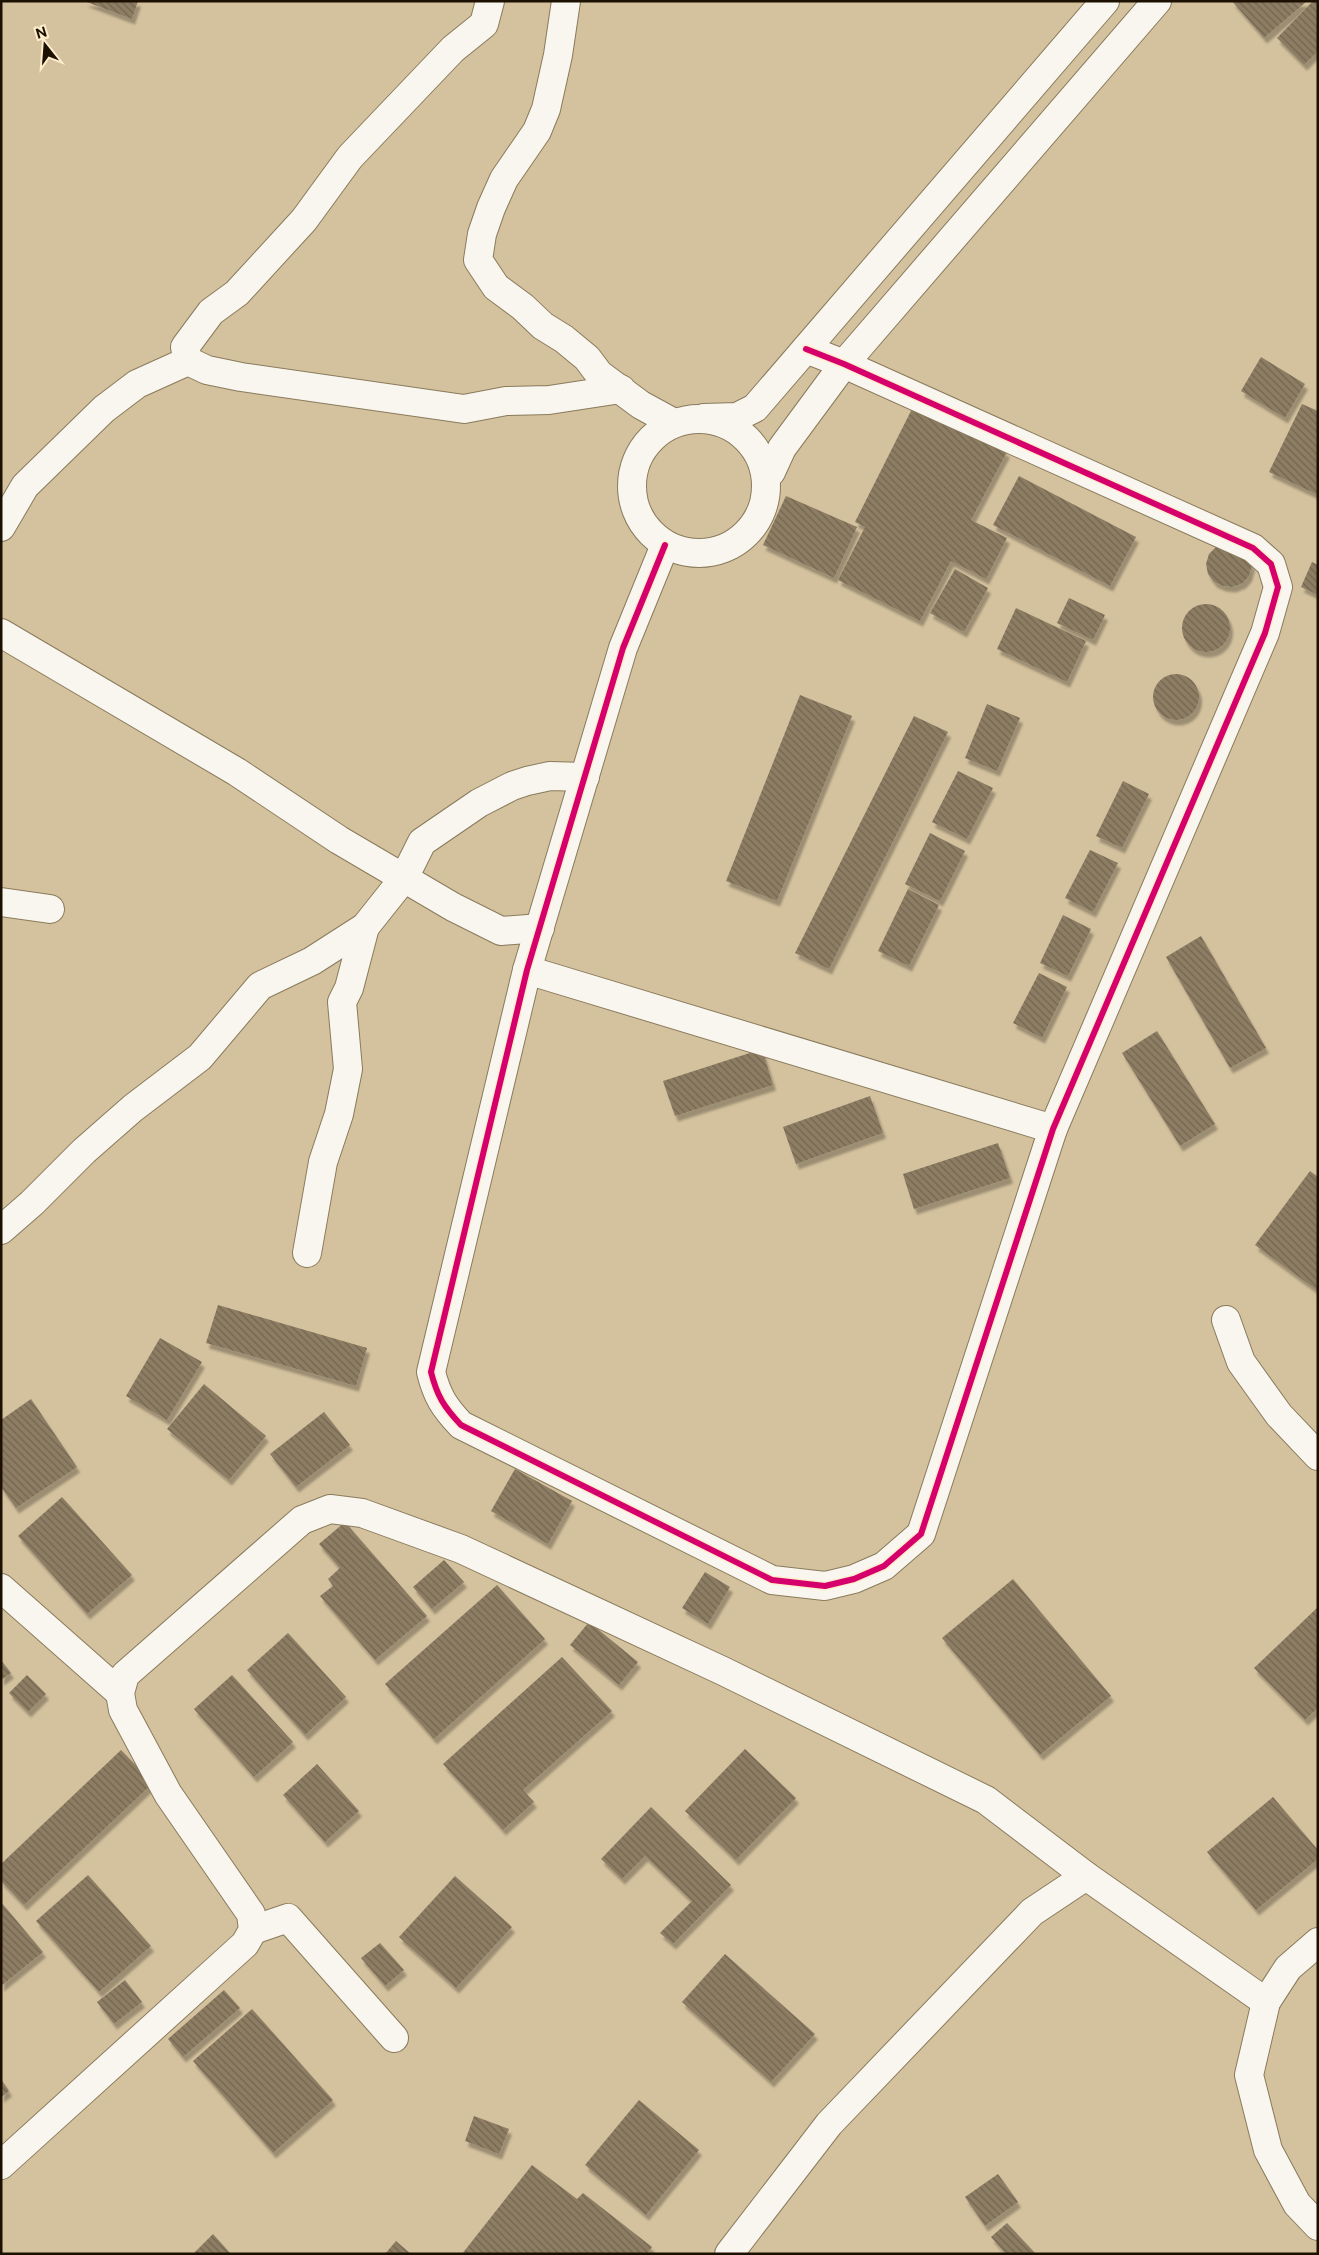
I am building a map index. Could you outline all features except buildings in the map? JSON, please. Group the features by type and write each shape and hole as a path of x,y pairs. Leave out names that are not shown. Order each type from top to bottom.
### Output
{"street":[{"path":"188,361 185,347 211,312 237,292 304,220 350,157 453,49 484,24 490,1"},
{"path":"566,1 558,55 546,109 537,131 504,179 482,234 478,260 496,287 523,307 542,326 564,339 587,358 599,374 621,388 641,405 674,422"},
{"path":"704,418 734,427 756,447 767,475 764,505 750,532 724,548 694,553 665,545 643,524 632,496 634,466 649,440 674,422 704,418 737,417 755,408 1105,1"},
{"path":"767,475 771,472 782,448 844,364 1157,1"},
{"path":"665,545 623,648 527,970 431,1372 435,1391 445,1408 461,1425 772,1580 825,1586 854,1579 884,1566 921,1534 1053,1129 1264,633 1278,587 1271,564 1253,548 844,364 806,349"},
{"path":"1,527 26,486 104,409 137,384 188,361 207,370 240,377 464,409 506,401 549,400 621,388"},
{"path":"1,633 237,772 339,840 453,907 501,931 540,928"},
{"path":"1,1230 32,1203 84,1151 133,1108 200,1057 260,986 312,961 364,926 404,878 422,842 479,803 527,781 550,776 585,777"},
{"path":"1,902 50,908"},
{"path":"307,1253 323,1162 339,1114 348,1069 342,1002 349,988 364,926"},
{"path":"527,970 1053,1129"},
{"path":"1226,1320 1241,1362 1279,1415 1318,1456"},
{"path":"1,2164 245,1944 253,1930 250,1914 168,1794 123,1710 120,1693 126,1675 302,1520 330,1509 362,1513 470,1553 732,1675 986,1800 1086,1876 1266,2002"},
{"path":"1,1588 120,1693"},
{"path":"729,2254 829,2124 1032,1912 1086,1876"},
{"path":"253,1930 288,1918 394,2038"},
{"path":"1318,1942 1288,1968 1266,2002 1249,2075 1268,2150 1297,2204 1318,2226"}],"cycle path":[{"path":"665,545 623,648 527,970 431,1372 442,1401 461,1425 772,1580 825,1586 854,1579 884,1566 921,1534 1053,1129 1265,633 1278,587 1271,564 1253,548 844,364 806,349"}]}
